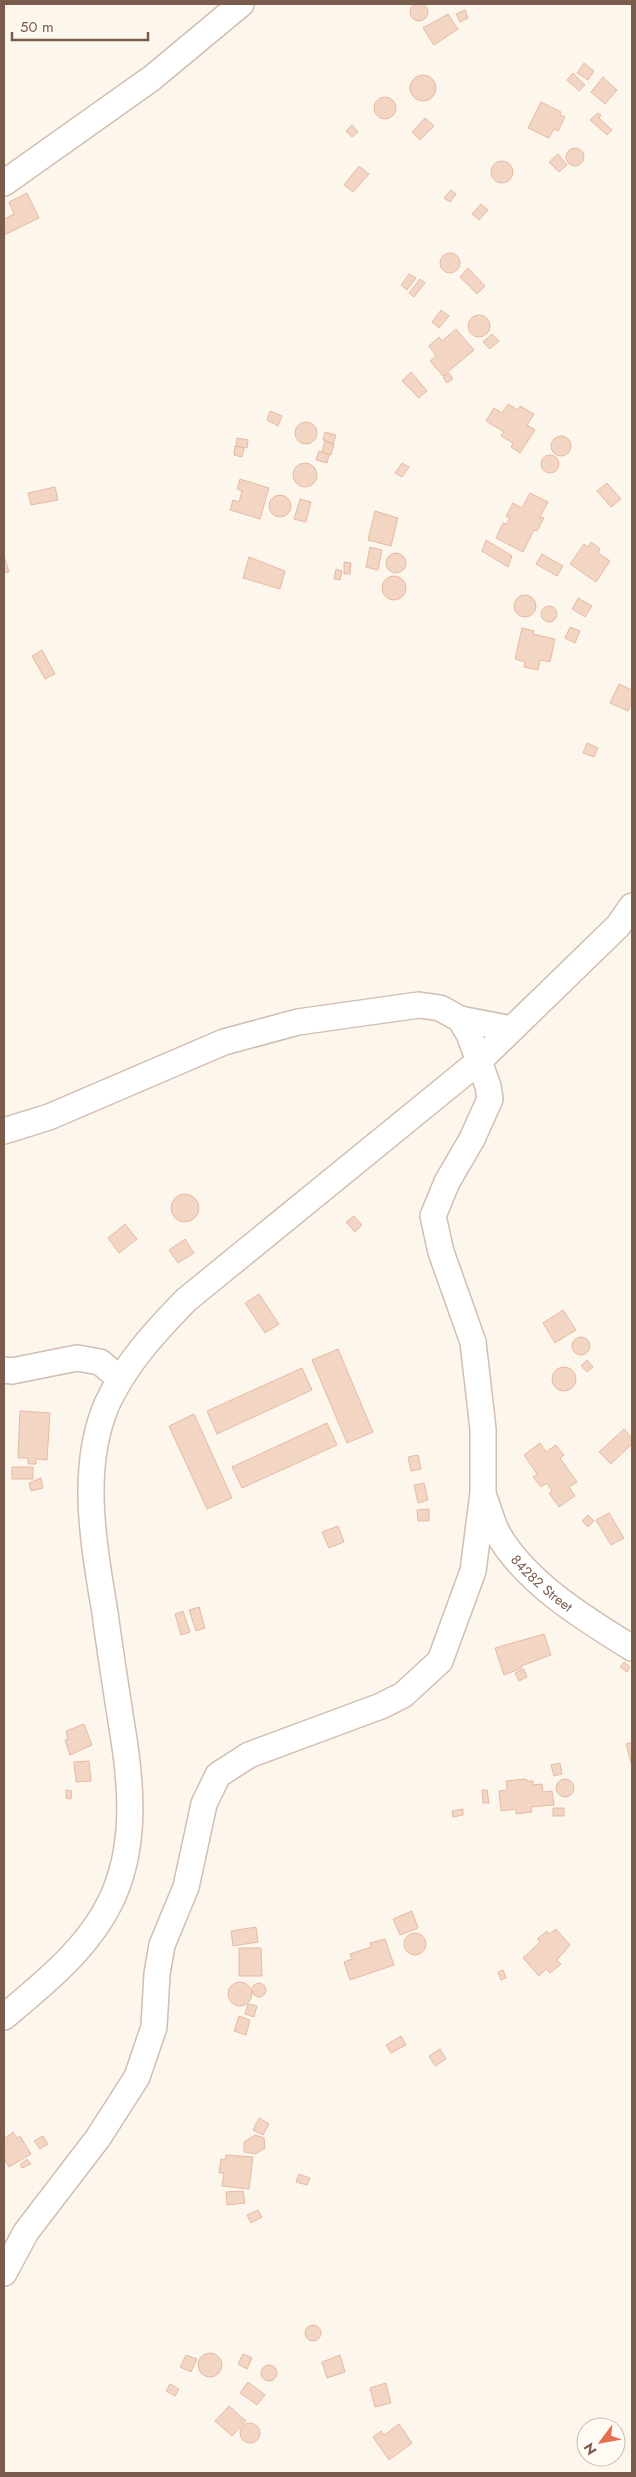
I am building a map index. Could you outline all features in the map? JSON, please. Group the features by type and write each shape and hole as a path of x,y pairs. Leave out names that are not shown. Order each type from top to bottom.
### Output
{"street":[{"path":"4,183 152,78 240,4"},
{"path":"4,2017 41,1986 72,1956 96,1925 116,1889 126,1846 131,1807 126,1748 92,1535 92,1474 97,1441 106,1406 120,1379 145,1342 186,1300 478,1062 618,926 632,906"},
{"path":"4,1131 49,1117 224,1042 298,1022 419,1005 440,1008 460,1020 512,1029"},
{"path":"4,2273 26,2232 98,2138 136,2077 154,2027 157,1974 162,1945 186,1887 204,1804 218,1775 249,1756 381,1706 403,1695 440,1662 473,1571 482,1493 483,1429 473,1342 442,1252 433,1216 447,1182 472,1139 490,1099 488,1086 469,1034 460,1020"},
{"path":"4,1370 12,1371 77,1358 100,1362 120,1379"},
{"name":"84282 Street","path":"482,1493 497,1532 512,1555 531,1575 549,1591 632,1648"}],"building":[{"path":"415,3 423,3 428,8 426,19 415,21 410,16 410,8"},
{"path":"465,10 468,18 460,22 456,14"},
{"path":"448,14 458,29 434,45 423,28"},
{"path":"584,63 594,71 588,80 577,73"},
{"path":"573,73 585,85 579,91 567,80"},
{"path":"423,75 432,79 436,88 432,97 423,101 414,97 410,88 414,79"},
{"path":"603,77 617,90 605,104 591,92"},
{"path":"381,97 389,97 396,104 396,112 389,119 381,119 374,112 374,104"},
{"path":"541,102 561,112 560,115 565,117 558,131 554,129 549,138 528,128"},
{"path":"598,113 601,115 599,118 612,130 607,135 590,120"},
{"path":"425,118 434,126 420,140 412,132"},
{"path":"352,125 358,132 352,137 346,131"},
{"path":"571,148 579,148 584,153 582,164 571,166 566,161 566,153"},
{"path":"558,154 567,165 559,172 549,162"},
{"path":"498,161 506,161 513,168 513,176 506,183 498,183 491,176 491,168"},
{"path":"359,166 369,174 353,192 344,185"},
{"path":"451,190 456,194 450,202 444,198"},
{"path":"27,193 39,218 4,235 4,219 14,214 9,202"},
{"path":"481,204 488,210 479,220 472,214"},
{"path":"450,253 457,256 460,263 457,270 450,273 443,270 440,263 443,256"},
{"path":"468,268 485,286 477,294 460,277"},
{"path":"409,274 416,278 407,290 401,285"},
{"path":"420,279 425,283 414,297 409,293"},
{"path":"441,310 449,316 439,328 432,322"},
{"path":"475,315 483,315 490,322 490,330 483,337 475,337 468,330 468,322"},
{"path":"456,329 474,350 443,376 430,361 436,356 429,346 439,337 442,341"},
{"path":"492,334 499,341 490,349 483,342"},
{"path":"411,372 427,391 419,398 402,381"},
{"path":"449,373 453,379 447,383 443,377"},
{"path":"508,404 518,410 520,406 534,414 527,425 535,430 520,453 511,447 513,443 501,436 504,432 486,421 494,408 502,413"},
{"path":"270,411 282,416 278,426 267,420"},
{"path":"302,422 310,422 317,429 317,437 310,444 302,444 295,437 295,429"},
{"path":"325,432 336,435 333,444 323,440"},
{"path":"557,436 565,436 571,442 571,450 565,456 557,456 551,450 551,442"},
{"path":"237,438 248,440 247,448 236,446"},
{"path":"325,441 334,444 331,455 322,452"},
{"path":"235,446 244,448 242,457 234,455"},
{"path":"319,451 329,455 327,463 316,460"},
{"path":"550,455 556,458 559,464 556,470 550,473 544,470 541,464 544,458"},
{"path":"305,463 310,464 316,470 316,480 310,486 305,487 300,486 294,480 293,475 294,470 300,464"},
{"path":"402,463 409,467 402,477 395,473"},
{"path":"240,479 269,488 260,519 230,510 233,500 239,502 242,491 237,489"},
{"path":"607,483 621,499 611,507 597,491"},
{"path":"55,487 58,500 31,505 28,493"},
{"path":"530,493 548,502 540,517 544,518 537,531 534,530 523,552 496,538 503,523 506,524 510,518 506,516 513,503 522,508"},
{"path":"276,495 284,495 291,502 291,510 284,517 276,517 269,510 269,502"},
{"path":"300,499 311,502 306,522 294,519"},
{"path":"375,511 398,518 391,546 368,540"},
{"path":"486,540 512,556 508,567 482,551"},
{"path":"591,542 600,549 598,553 610,561 596,582 570,564 584,544 588,547"},
{"path":"370,547 382,550 378,570 366,567"},
{"path":"396,553 403,556 406,563 403,570 396,573 389,570 386,563 389,556"},
{"path":"542,554 563,566 557,576 536,564"},
{"path":"4,556 9,572 4,573"},
{"path":"249,557 285,571 280,589 243,578"},
{"path":"344,562 351,563 350,574 344,574"},
{"path":"336,569 342,571 340,580 334,579"},
{"path":"394,576 399,577 405,583 405,593 399,599 394,600 389,599 383,593 382,588 383,583 389,577"},
{"path":"525,595 533,598 536,606 533,614 525,617 517,614 514,606 517,598"},
{"path":"578,598 592,606 585,617 572,609"},
{"path":"546,606 552,606 557,611 555,620 546,622 541,617 541,611"},
{"path":"570,627 580,631 575,643 565,638"},
{"path":"522,628 534,631 533,634 555,639 550,662 540,660 538,670 524,667 525,662 515,659"},
{"path":"42,650 55,674 45,679 32,656"},
{"path":"619,684 632,690 632,702 628,711 610,703"},
{"path":"587,743 598,748 594,757 583,753"},
{"path":"185,1194 195,1198 199,1208 195,1218 185,1222 175,1218 171,1208 175,1198"},
{"path":"354,1216 362,1225 355,1232 346,1222"},
{"path":"125,1224 137,1239 119,1253 108,1238"},
{"path":"185,1239 194,1253 178,1263 169,1250"},
{"path":"259,1294 279,1324 265,1333 245,1303"},
{"path":"563,1310 576,1330 555,1343 543,1323"},
{"path":"581,1337 587,1340 590,1346 587,1352 581,1355 575,1352 572,1346 575,1340"},
{"path":"338,1349 373,1432 347,1443 312,1360"},
{"path":"587,1360 593,1367 587,1372 581,1366"},
{"path":"564,1367 569,1368 575,1374 575,1384 569,1390 564,1391 559,1390 553,1384 552,1379 553,1374 559,1368"},
{"path":"302,1368 312,1390 217,1434 207,1411"},
{"path":"20,1411 50,1413 47,1460 36,1459 36,1464 28,1464 28,1458 18,1458"},
{"path":"194,1414 232,1498 207,1509 169,1426"},
{"path":"327,1423 337,1445 242,1488 232,1467"},
{"path":"624,1429 632,1438 632,1444 611,1464 599,1452"},
{"path":"540,1443 546,1452 556,1445 564,1455 560,1458 577,1482 569,1487 575,1496 559,1507 549,1493 552,1491 547,1483 541,1487 533,1477 537,1474 524,1455"},
{"path":"418,1455 421,1469 411,1471 408,1457"},
{"path":"12,1467 33,1467 33,1479 12,1479"},
{"path":"41,1478 43,1488 31,1491 29,1483"},
{"path":"424,1483 428,1500 418,1503 414,1485"},
{"path":"429,1509 429,1521 418,1521 417,1510"},
{"path":"609,1513 624,1538 611,1545 596,1520"},
{"path":"588,1515 594,1521 588,1527 582,1521"},
{"path":"338,1526 344,1542 329,1548 322,1532"},
{"path":"199,1607 205,1628 196,1631 189,1610"},
{"path":"183,1611 190,1632 181,1635 175,1614"},
{"path":"544,1634 551,1655 521,1666 522,1668 504,1675 495,1648"},
{"path":"624,1662 630,1667 627,1672 620,1667"},
{"path":"524,1669 527,1677 519,1681 515,1673"},
{"path":"84,1724 92,1745 70,1755 65,1740 68,1739 66,1731"},
{"path":"632,1742 632,1766 626,1744"},
{"path":"89,1761 91,1781 76,1782 74,1762"},
{"path":"560,1763 562,1774 554,1776 551,1765"},
{"path":"526,1779 527,1781 533,1781 533,1785 542,1784 543,1792 552,1791 554,1805 531,1807 532,1812 516,1814 516,1809 501,1811 499,1791 507,1790 506,1781"},
{"path":"565,1779 571,1782 574,1788 571,1794 565,1797 559,1794 556,1788 559,1782"},
{"path":"66,1790 72,1791 71,1799 66,1798"},
{"path":"482,1790 487,1790 489,1803 483,1803"},
{"path":"553,1808 564,1808 564,1816 553,1816"},
{"path":"463,1809 463,1815 453,1817 452,1811"},
{"path":"412,1911 418,1928 400,1935 393,1919"},
{"path":"256,1927 258,1942 233,1946 231,1931"},
{"path":"556,1929 570,1945 557,1960 561,1964 550,1973 546,1969 539,1976 523,1958 540,1942 537,1939 547,1931 549,1934"},
{"path":"415,1933 423,1936 426,1944 423,1952 415,1955 407,1952 404,1944 407,1936"},
{"path":"385,1939 394,1965 350,1980 344,1962 352,1959 350,1954 371,1947 370,1943"},
{"path":"239,1948 261,1948 262,1976 239,1976"},
{"path":"503,1970 506,1978 501,1980 498,1972"},
{"path":"240,1982 245,1983 251,1989 251,1999 245,2005 240,2006 235,2005 229,1999 228,1994 229,1989 235,1983"},
{"path":"259,1983 264,1985 266,1990 264,1995 259,1997 254,1995 252,1990 254,1985"},
{"path":"248,2004 257,2006 254,2017 245,2014"},
{"path":"239,2016 250,2020 246,2035 234,2031"},
{"path":"401,2036 406,2045 391,2053 386,2045"},
{"path":"440,2049 446,2059 435,2066 429,2056"},
{"path":"259,2118 269,2124 263,2135 253,2130"},
{"path":"13,2132 17,2138 20,2136 31,2154 9,2167 4,2159 4,2139"},
{"path":"255,2135 264,2138 265,2148 256,2154 244,2152 244,2142"},
{"path":"43,2136 48,2144 40,2149 34,2141"},
{"path":"226,2155 253,2157 249,2189 222,2186 224,2173 219,2173 221,2159 225,2160"},
{"path":"27,2159 31,2164 22,2168 20,2165"},
{"path":"299,2174 310,2178 307,2185 296,2182"},
{"path":"243,2191 245,2203 227,2205 226,2192"},
{"path":"258,2210 262,2217 251,2223 247,2215"},
{"path":"310,2325 316,2325 321,2330 319,2339 310,2341 305,2336 305,2330"},
{"path":"210,2353 219,2356 222,2365 219,2374 210,2377 201,2374 198,2365 201,2356"},
{"path":"243,2354 252,2358 247,2369 238,2364"},
{"path":"186,2355 197,2359 191,2372 180,2367"},
{"path":"340,2355 345,2372 327,2378 322,2362"},
{"path":"269,2365 275,2367 277,2373 275,2379 269,2381 263,2379 261,2373 263,2367"},
{"path":"248,2382 265,2395 257,2405 240,2393"},
{"path":"386,2383 391,2403 375,2407 370,2388"},
{"path":"170,2384 179,2389 175,2396 166,2391"},
{"path":"229,2406 246,2421 232,2436 215,2421"},
{"path":"250,2423 257,2426 260,2433 257,2440 250,2443 243,2440 240,2433 243,2426"},
{"path":"399,2424 412,2443 389,2460 373,2437 381,2431 384,2435"}]}
